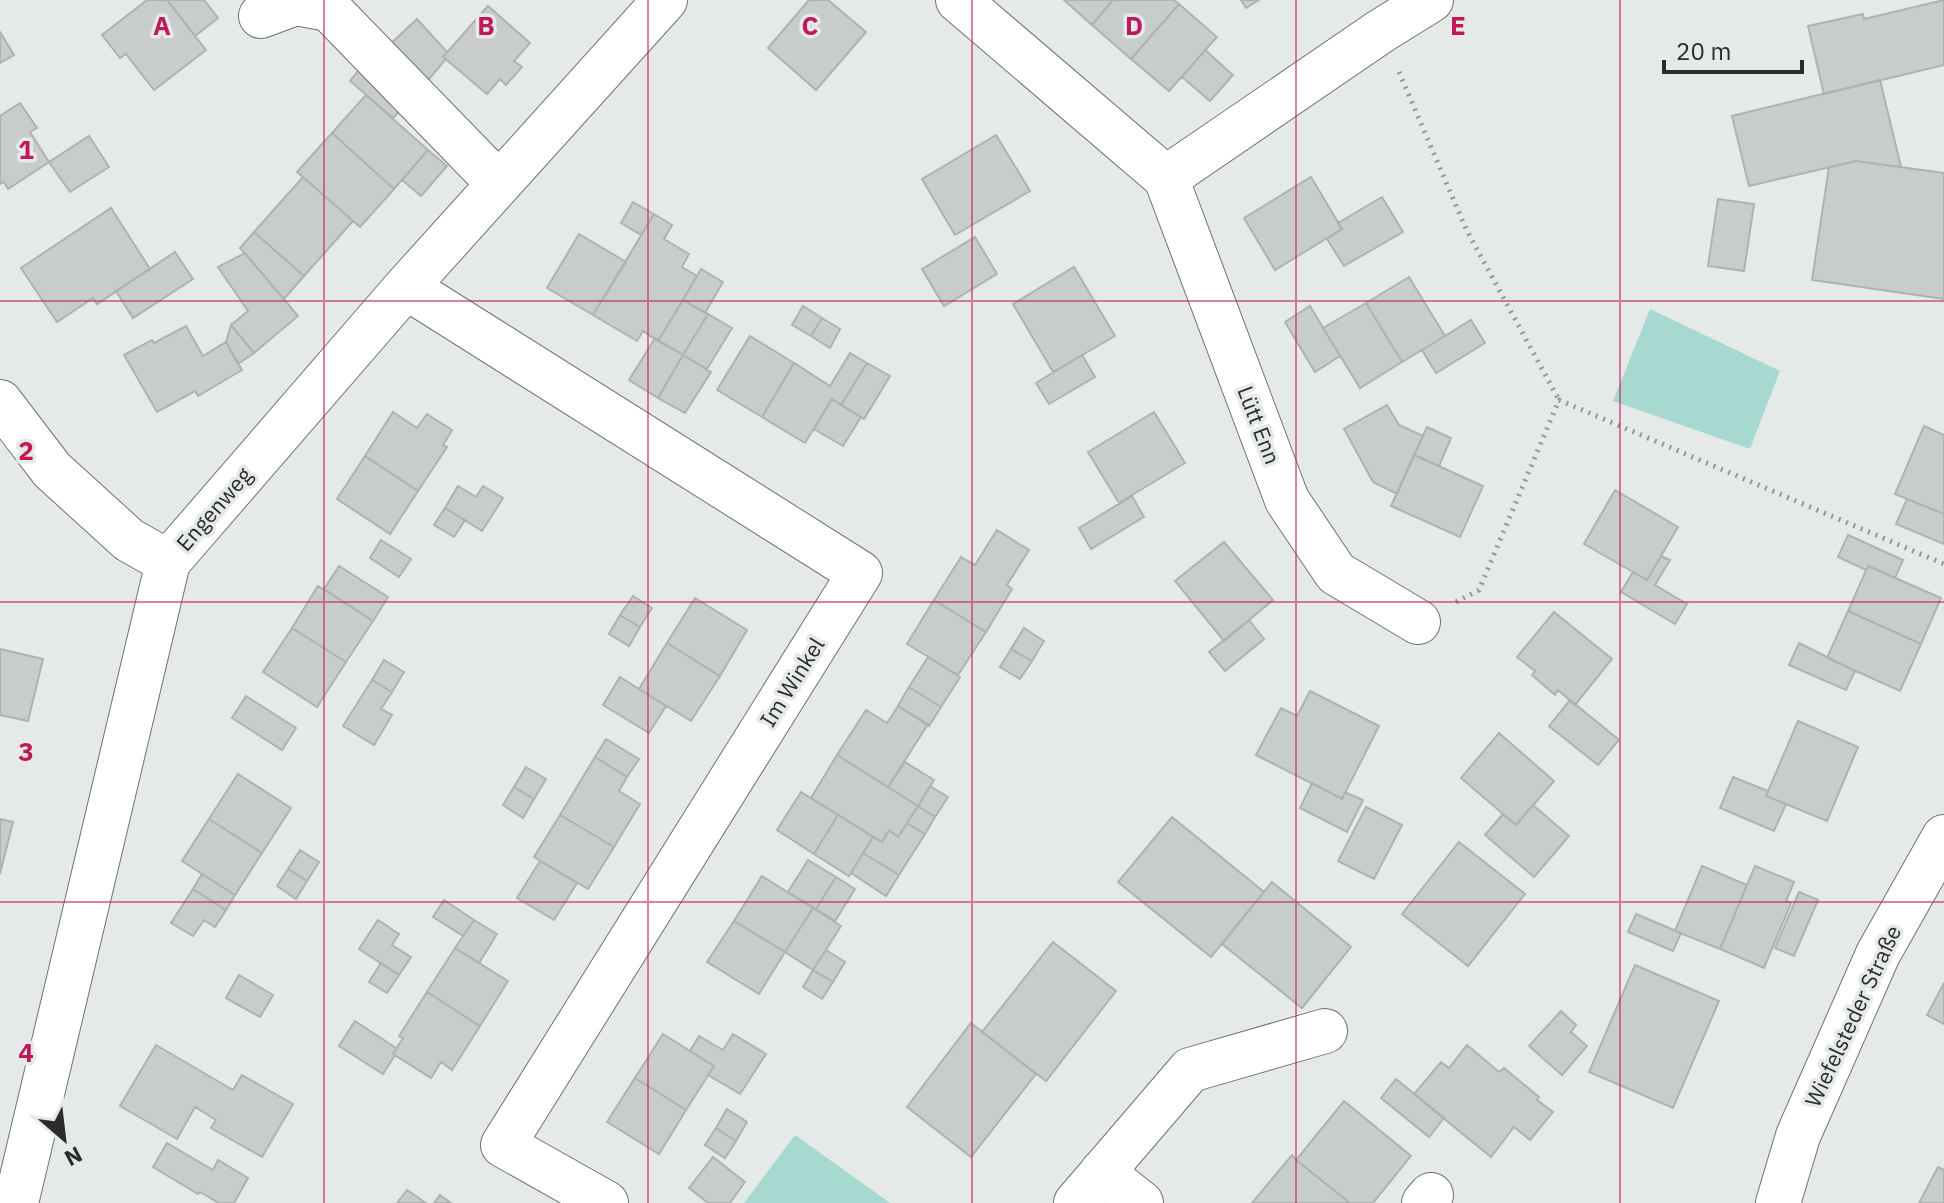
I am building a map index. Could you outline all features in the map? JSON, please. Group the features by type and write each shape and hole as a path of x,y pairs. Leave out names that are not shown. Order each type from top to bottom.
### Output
{"street":[{"name":"Engenweg","path":"16,1203 168,562 406,287 665,0"},
{"name":"Lütt Enn","path":"958,0 1166,178 1287,500 1336,573 1418,622"},
{"path":"1166,178 1431,0"},
{"path":"261,16 296,3 329,9 499,184"},
{"name":"Im Winkel","path":"406,287 860,573 503,1145 606,1203"},
{"path":"0,402 52,470 129,540 168,562"},
{"name":"Wiefelsteder Straße","path":"1778,1203 1798,1136 1878,954 1944,837"},
{"path":"1141,1203 1089,1188 1190,1070 1325,1031"}],"path":[{"path":"1381,31 1466,229 1559,400 1944,564"},
{"path":"1418,622 1479,590 1559,400"}],"green space":[{"path":"1650,309 1780,371 1750,449 1613,401"},
{"path":"795,1135 890,1203 744,1203"}],"building":[{"path":"147,0 167,0 206,50 154,90 126,54 120,58 102,35"},
{"path":"167,0 204,0 218,18 195,36"},
{"path":"809,0 828,0 866,32 816,90 768,48"},
{"path":"1064,0 1113,0 1092,25"},
{"path":"1113,0 1174,0 1179,4 1131,59 1092,25"},
{"path":"1241,0 1259,0 1246,8"},
{"path":"1944,0 1944,65 1824,94 1808,26 1863,14 1864,19"},
{"path":"1179,4 1217,37 1169,91 1131,59"},
{"path":"488,6 530,43 514,61 522,67 506,85 500,79 487,94 443,57"},
{"path":"417,19 447,52 443,57 446,59 424,85 387,47"},
{"path":"0,32 14,55 0,63"},
{"path":"1205,50 1233,75 1210,101 1182,77"},
{"path":"365,63 408,102 393,118 350,81"},
{"path":"1880,80 1901,167 1856,161 1749,186 1732,116"},
{"path":"366,95 428,150 394,189 332,133"},
{"path":"20,103 37,128 30,132 49,162 8,189 4,182 0,184 0,116"},
{"path":"332,133 394,189 360,227 297,172"},
{"path":"996,135 1030,191 955,235 922,179"},
{"path":"89,136 109,167 70,192 49,162"},
{"path":"428,150 447,166 421,196 402,180"},
{"path":"1856,161 1944,173 1944,299 1812,280 1829,167"},
{"path":"303,177 353,221 304,276 254,232"},
{"path":"1311,177 1342,229 1275,270 1244,218"},
{"path":"1382,197 1403,232 1344,266 1327,239 1342,229 1338,223"},
{"path":"1718,199 1754,204 1744,271 1708,266"},
{"path":"633,202 654,214 641,235 621,223"},
{"path":"111,208 150,269 97,304 93,298 57,322 21,268"},
{"path":"654,214 672,225 664,239 689,254 682,267 697,276 658,341 643,331 637,341 593,315"},
{"path":"254,232 304,276 284,299 240,248"},
{"path":"579,234 626,262 593,315 547,288"},
{"path":"975,237 997,274 944,306 922,269"},
{"path":"175,252 193,279 133,318 116,291"},
{"path":"245,253 298,316 254,353 231,325 248,311 218,267"},
{"path":"1074,267 1115,336 1053,372 1013,304"},
{"path":"701,269 723,282 705,313 683,300"},
{"path":"1409,277 1445,336 1402,362 1366,303"},
{"path":"683,300 708,314 683,355 658,341"},
{"path":"1366,303 1402,362 1360,388 1323,328"},
{"path":"803,306 822,318 811,336 792,325"},
{"path":"1310,306 1340,356 1315,372 1285,322"},
{"path":"708,314 732,328 707,369 683,355"},
{"path":"822,318 840,329 830,348 811,336"},
{"path":"1471,320 1485,343 1436,373 1422,350"},
{"path":"231,325 254,353 238,364 226,342"},
{"path":"186,326 203,356 226,342 242,370 198,396 195,391 157,412 124,355"},
{"path":"750,336 794,363 762,417 717,390"},
{"path":"655,338 683,355 658,398 629,380"},
{"path":"850,353 867,363 841,405 832,399 805,443 762,417 794,363 830,386"},
{"path":"683,355 711,372 685,413 658,398"},
{"path":"1082,355 1095,377 1049,404 1036,383"},
{"path":"867,363 890,376 864,419 841,405"},
{"path":"832,399 861,417 843,446 814,429"},
{"path":"1387,405 1399,425 1423,436 1397,494 1373,482 1344,429"},
{"path":"393,412 417,428 427,414 452,430 443,445 447,447 418,491 365,456"},
{"path":"1154,412 1185,463 1119,503 1088,452"},
{"path":"1924,426 1944,435 1944,514 1895,494"},
{"path":"1427,427 1451,438 1439,466 1414,455"},
{"path":"1414,455 1483,486 1460,537 1391,506"},
{"path":"365,456 418,491 390,534 337,499"},
{"path":"458,486 476,497 483,486 503,498 482,531 445,508"},
{"path":"1615,490 1678,527 1647,580 1584,544"},
{"path":"1132,496 1144,517 1091,549 1079,528"},
{"path":"1907,499 1944,514 1944,544 1896,524"},
{"path":"445,508 465,520 454,537 434,525"},
{"path":"997,530 1029,550 1007,585 1012,589 986,632 934,600 961,557 975,565"},
{"path":"1848,535 1903,560 1895,578 1868,566 1866,570 1838,557"},
{"path":"381,540 411,559 399,577 370,558"},
{"path":"1224,542 1273,600 1224,641 1175,581"},
{"path":"1661,556 1670,560 1655,585 1687,604 1675,624 1621,592 1633,572 1647,580"},
{"path":"339,566 388,597 373,621 324,589"},
{"path":"1868,566 1941,598 1921,644 1848,611"},
{"path":"318,586 373,621 346,662 292,628"},
{"path":"633,596 652,608 640,627 620,615"},
{"path":"695,598 747,630 720,676 667,643"},
{"path":"934,600 986,632 958,675 907,644"},
{"path":"1848,611 1921,644 1900,691 1827,658"},
{"path":"1554,612 1612,659 1575,705 1558,690 1555,695 1532,675 1535,671 1517,657"},
{"path":"620,615 640,627 629,646 609,634"},
{"path":"1249,620 1264,639 1225,671 1209,652"},
{"path":"292,628 346,662 317,707 263,672"},
{"path":"1024,628 1044,641 1032,661 1011,649"},
{"path":"667,643 720,676 691,721 639,689"},
{"path":"1799,643 1855,671 1846,690 1789,665"},
{"path":"0,649 43,659 28,721 0,715"},
{"path":"1011,649 1032,661 1020,679 1000,667"},
{"path":"928,657 960,677 941,707 909,687"},
{"path":"384,660 404,672 392,692 372,680"},
{"path":"620,677 666,706 649,733 603,705"},
{"path":"372,680 392,692 381,709 392,715 374,745 343,726"},
{"path":"909,687 941,707 929,726 898,706"},
{"path":"1310,691 1379,726 1342,799 1256,755 1281,708 1297,716"},
{"path":"246,696 296,728 282,750 232,718"},
{"path":"1570,700 1619,740 1598,765 1549,726"},
{"path":"898,706 928,724 888,787 837,755 866,710 887,723"},
{"path":"1798,721 1858,747 1827,821 1766,796"},
{"path":"1499,733 1554,781 1516,825 1461,778"},
{"path":"606,739 639,759 627,777 595,757"},
{"path":"837,755 918,806 898,837 889,830 882,842 811,798"},
{"path":"595,757 627,777 619,791 640,804 614,847 560,815"},
{"path":"905,762 934,780 918,806 888,787"},
{"path":"526,767 546,779 534,799 514,787"},
{"path":"238,774 291,808 262,853 209,819"},
{"path":"1733,777 1768,791 1766,796 1786,804 1774,831 1720,808"},
{"path":"1312,783 1342,799 1345,792 1363,800 1347,832 1300,808"},
{"path":"930,786 948,797 935,817 918,806"},
{"path":"514,787 534,799 523,818 503,805"},
{"path":"801,792 838,815 814,854 777,830"},
{"path":"1533,805 1569,836 1534,877 1485,835 1503,814 1516,825"},
{"path":"918,806 935,817 925,834 907,823"},
{"path":"1366,807 1402,825 1374,879 1338,861"},
{"path":"560,815 614,847 588,889 534,857"},
{"path":"838,815 873,837 849,876 814,854"},
{"path":"1172,817 1264,892 1211,957 1118,882"},
{"path":"0,819 13,822 0,874"},
{"path":"209,819 262,853 235,895 182,861"},
{"path":"907,823 925,834 899,875 863,853 873,837 882,842 889,830 898,837"},
{"path":"1459,842 1525,894 1468,966 1402,914"},
{"path":"300,850 319,862 307,881 288,869"},
{"path":"863,853 899,875 886,896 851,873"},
{"path":"808,860 836,877 816,909 788,892"},
{"path":"540,861 577,883 554,920 517,898"},
{"path":"1702,866 1747,885 1720,949 1675,931"},
{"path":"1755,866 1794,882 1786,901 1791,903 1764,968 1720,949"},
{"path":"288,869 307,881 296,899 277,886"},
{"path":"202,874 235,895 226,910 193,889"},
{"path":"762,876 813,908 785,952 734,921"},
{"path":"836,877 855,889 835,921 816,909"},
{"path":"1272,882 1351,947 1302,1008 1222,944"},
{"path":"193,889 226,910 215,927 204,920 193,936 171,923"},
{"path":"1799,892 1818,900 1794,956 1775,948"},
{"path":"444,900 474,920 463,936 433,917"},
{"path":"813,908 841,926 813,970 785,952"},
{"path":"1636,914 1681,933 1673,951 1628,932"},
{"path":"378,920 399,934 392,945 411,957 399,975 359,949"},
{"path":"474,920 497,934 479,963 455,948"},
{"path":"734,921 785,952 759,994 707,962"},
{"path":"1053,942 1116,991 1046,1081 982,1032"},
{"path":"455,948 508,981 480,1026 427,992"},
{"path":"826,950 845,962 833,982 813,970"},
{"path":"381,963 399,975 387,993 369,982"},
{"path":"1635,965 1719,1001 1673,1108 1589,1072"},
{"path":"813,970 833,982 822,999 803,987"},
{"path":"239,975 273,995 260,1017 226,998"},
{"path":"1944,983 1944,1024 1927,1015"},
{"path":"427,992 480,1026 452,1070 441,1062 431,1078 393,1054 403,1038 399,1036"},
{"path":"1561,1011 1576,1025 1571,1032 1587,1046 1562,1075 1529,1046"},
{"path":"355,1021 396,1048 383,1074 339,1046"},
{"path":"971,1023 1036,1074 971,1157 907,1107"},
{"path":"663,1034 714,1066 686,1110 635,1078"},
{"path":"733,1034 766,1054 740,1094 708,1075 714,1066 690,1051 699,1036 723,1050"},
{"path":"156,1045 233,1090 242,1075 293,1104 262,1157 211,1128 216,1120 195,1107 177,1139 120,1106"},
{"path":"1467,1045 1499,1072 1504,1068 1553,1112 1530,1140 1514,1127 1491,1157 1414,1094 1441,1062 1449,1068"},
{"path":"635,1078 686,1110 659,1154 607,1122"},
{"path":"1396,1079 1444,1118 1429,1137 1381,1098"},
{"path":"1344,1101 1411,1156 1373,1203 1350,1203 1296,1160"},
{"path":"727,1109 747,1122 736,1141 716,1128"},
{"path":"716,1128 736,1141 725,1158 705,1145"},
{"path":"167,1143 213,1170 218,1160 248,1178 234,1203 219,1203 200,1192 198,1194 153,1167"},
{"path":"1292,1155 1296,1160 1350,1203 1252,1203"},
{"path":"713,1157 745,1182 730,1203 708,1203 689,1188"},
{"path":"1938,1167 1944,1170 1944,1203 1919,1203"},
{"path":"407,1190 426,1203 397,1203"},
{"path":"440,1195 451,1203 434,1203"}]}
